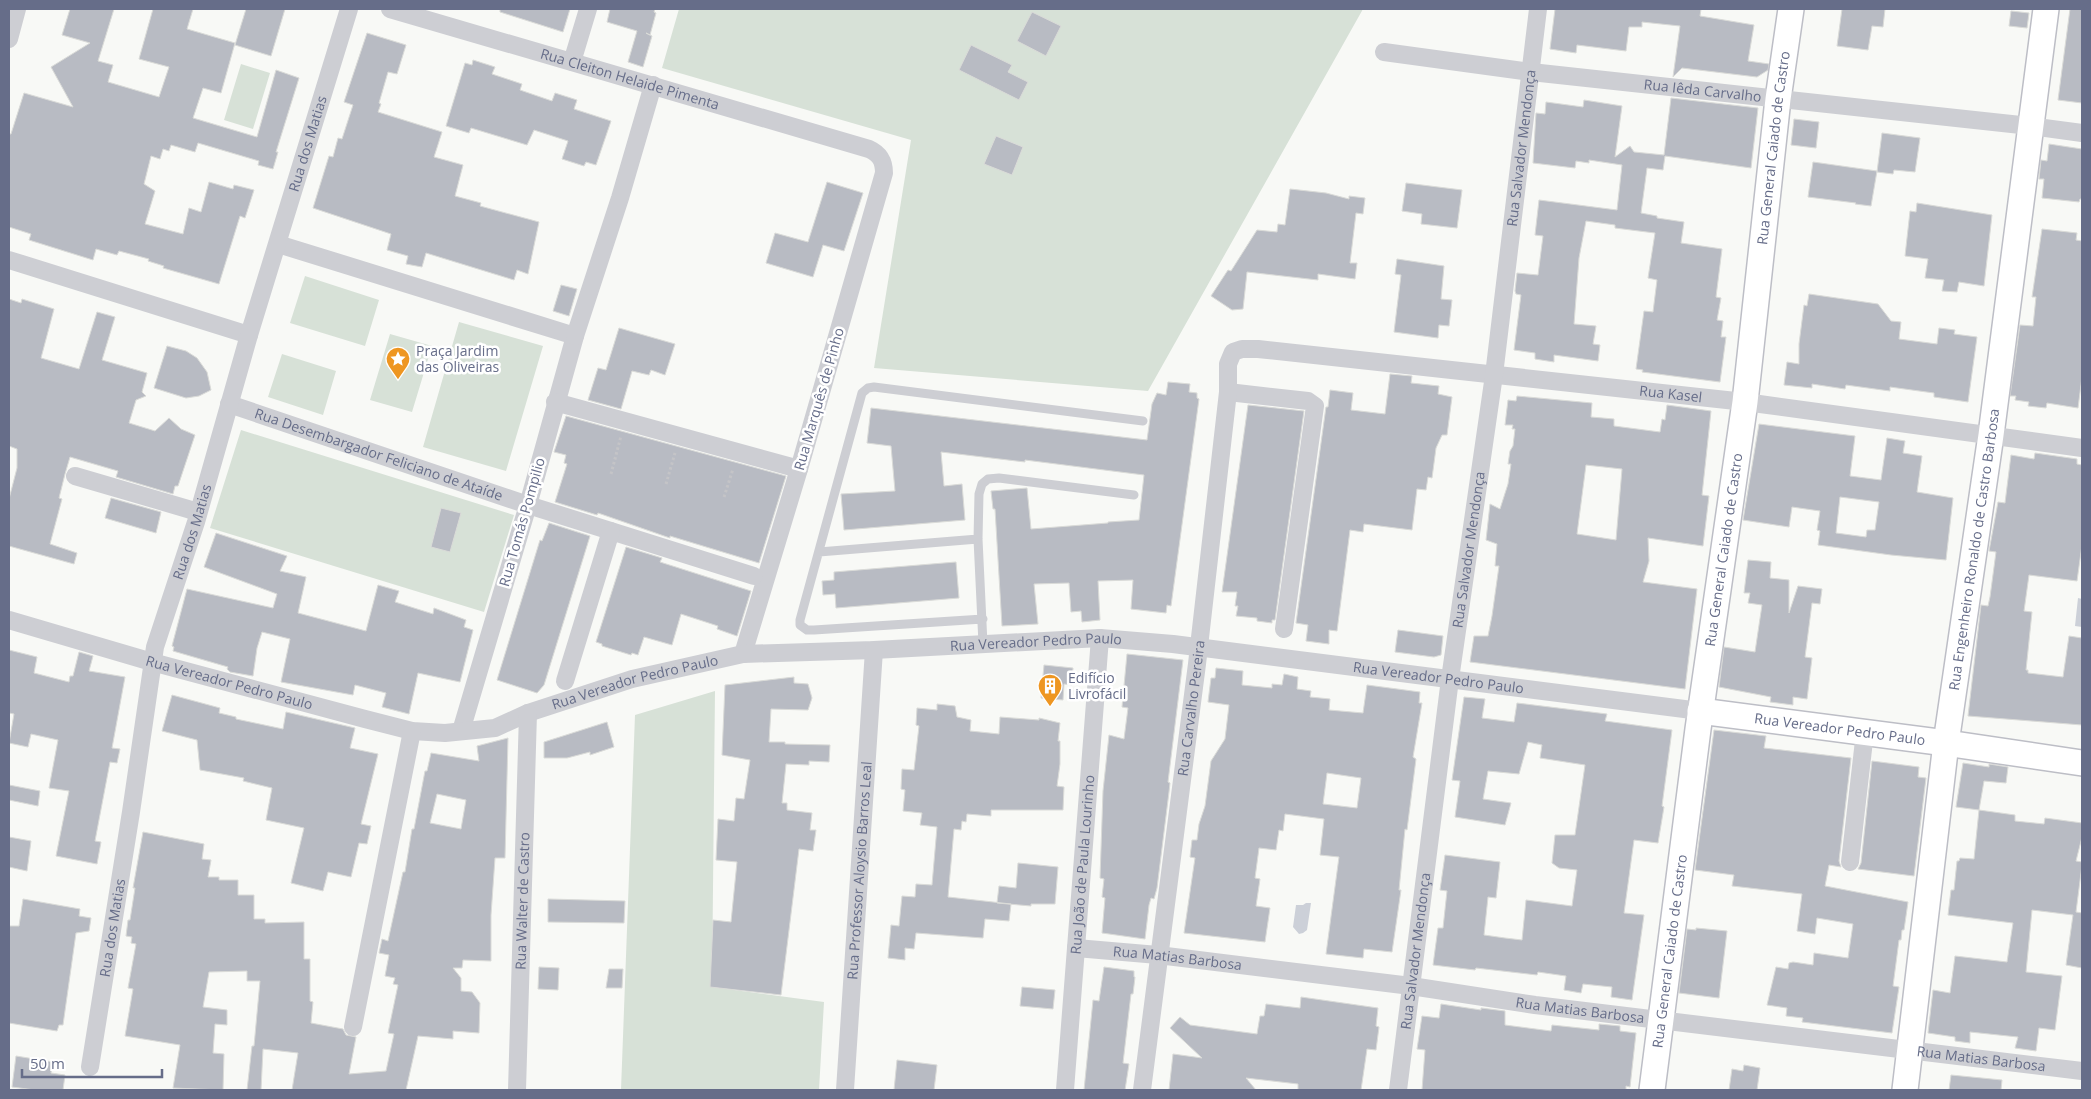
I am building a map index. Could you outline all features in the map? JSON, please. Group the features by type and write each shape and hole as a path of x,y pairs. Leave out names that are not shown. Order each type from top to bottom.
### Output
{"street":[{"path":"9,39 17,9"},
{"name":"Rua dos Matias","path":"90,1066 130,822 155,648 198,512 249,335 349,9"},
{"name":"Rua Cleiton Helaide Pimenta","path":"390,9 441,16 572,62 869,149"},
{"path":"572,62 588,9"},
{"name":"Rua Salvador Mendonça","path":"1398,1090 1450,679 1494,376 1532,72 1538,9"},
{"name":"Rua General Caiado de Castro","path":"1652,1090 1700,711 1745,402 1778,99 1791,9"},
{"name":"Rua Engenheiro Ronaldo de Castro Barbosa","path":"1905,1090 1946,743 1991,435 2046,9"},
{"name":"Rua Iêda Carvalho","path":"1384,52 1532,72 2082,133"},
{"name":"Rua Tomás Pompilio","path":"461,730 528,505 574,336 620,198 653,85"},
{"name":"Rua Marquês de Pinho","path":"743,654 799,469 884,173 881,157 869,149"},
{"path":"278,244 574,336"},
{"path":"9,260 249,335"},
{"name":"Rua Kasel","path":"1258,349 1745,402 2082,448"},
{"name":"Rua Carvalho Pereira","path":"1142,1090 1199,648 1228,392 1228,364 1230,355 1236,350 1258,349"},
{"path":"1228,392 1308,401 1312,402 1315,406 1284,629"},
{"path":"555,402 799,469"},
{"name":"Rua Desembargador Feliciano de Ataíde","path":"229,404 528,505 754,576"},
{"path":"75,476 198,512"},
{"path":"565,680 612,531"},
{"name":"Rua Vereador Pedro Paulo","path":"9,620 152,662 412,730 445,733 496,728 528,713 632,679 743,654 874,650 1100,638 1199,648 1450,679 1865,732 2082,763"},
{"name":"Rua João de Paula Lourinho","path":"1065,1090 1100,638"},
{"name":"Rua Professor Aloysio Barros Leal","path":"845,1090 874,650"},
{"name":"Rua Walter de Castro","path":"517,1090 528,713"},
{"path":"353,1027 412,730"},
{"path":"1850,862 1865,732"},
{"name":"Rua Matias Barbosa","path":"1076,948 1158,955 1411,986 1535,1005 2082,1071"}],"lane":[{"path":"983,619 807,630 800,625 862,393 868,388 874,387 1143,420"},
{"path":"983,644 978,539 979,494 982,484 988,479 999,478 1134,495"},
{"path":"819,552 978,539"}],"path":[{"path":"610,474 625,420"},
{"path":"666,484 679,436"},
{"path":"724,497 738,452"}],"shaded area":[{"path":"679,9 1363,9 1148,391 874,368 911,140 662,68"},
{"path":"241,64 270,73 253,129 224,120"},
{"path":"305,276 379,300 365,346 290,323"},
{"path":"459,322 543,346 506,471 423,447"},
{"path":"390,334 432,346 412,412 370,400"},
{"path":"282,354 336,371 323,415 268,397"},
{"path":"241,430 514,515 484,612 210,528"},
{"path":"2078,598 2082,599 2082,627 2075,626"},
{"path":"715,691 712,987 824,1002 819,1090 621,1090 635,715"},
{"path":"1311,903 1307,930 1299,934 1293,927 1296,905"}],"building":[{"path":"70,9 114,9 98,61 113,65 108,82 159,97 169,67 139,59 153,9 193,9 187,29 235,43 221,93 203,88 193,118 257,137 276,70 299,78 276,152 278,152 273,169 258,165 259,161 198,143 195,152 171,145 169,151 163,149 160,159 151,156 144,184 155,191 145,224 183,234 189,208 201,212 209,182 233,189 234,185 254,190 245,218 240,216 219,284 163,268 164,266 148,261 149,259 119,251 117,255 96,249 93,260 29,240 31,234 9,227 9,134 11,134 24,93 73,107 51,67 90,43 62,35"},
{"path":"246,9 285,9 271,56 235,45"},
{"path":"500,9 570,9 563,32 500,12"},
{"path":"610,9 655,9 654,12 656,13 650,35 652,36 643,67 628,62 637,31 607,22"},
{"path":"1555,9 1701,9 1700,16 1754,25 1748,61 1769,64 1768,70 1757,77 1682,68 1673,77 1680,26 1642,22 1642,27 1629,27 1626,51 1577,45 1576,53 1550,49"},
{"path":"1842,9 1885,9 1883,27 1872,26 1868,50 1837,46"},
{"path":"2070,9 2082,9 2082,103 2058,100"},
{"path":"2011,11 2029,13 2027,28 2009,26"},
{"path":"1032,12 1061,26 1046,56 1017,41"},
{"path":"367,33 406,45 397,74 388,72 378,112 442,132 434,157 463,165 455,196 481,203 480,206 539,222 528,274 517,270 514,280 426,253 422,267 406,264 408,256 387,250 391,234 313,208 329,156 333,157 338,138 342,139 353,105 344,102"},
{"path":"971,45 1012,65 1008,72 1028,82 1019,100 959,70"},
{"path":"473,60 495,67 492,74 522,84 520,90 552,101 555,93 577,100 574,109 611,121 596,165 586,162 584,166 562,159 568,141 534,130 527,145 471,128 469,133 446,126 465,63 472,65"},
{"path":"1671,98 1758,108 1751,168 1665,156 1663,170 1647,168 1641,213 1657,216 1657,218 1684,222 1681,243 1722,249 1716,297 1721,298 1717,320 1723,321 1721,337 1726,337 1720,382 1642,372 1643,370 1636,369 1644,311 1653,312 1657,280 1648,278 1655,233 1615,228 1615,225 1586,221 1579,258 1574,324 1596,326 1593,344 1600,345 1598,361 1554,355 1554,362 1535,359 1535,353 1514,350 1521,295 1516,294 1515,291 1517,273 1538,275 1543,236 1535,235 1539,200 1617,210 1622,165 1589,160 1589,163 1576,161 1575,168 1533,163 1536,113 1545,114 1546,102 1583,107 1584,100 1622,106 1615,157 1630,146 1634,152 1664,155"},
{"path":"1794,119 1819,122 1816,148 1791,145"},
{"path":"1882,133 1920,138 1915,172 1894,170 1893,174 1877,172"},
{"path":"996,136 1023,147 1012,175 984,164"},
{"path":"2049,144 2082,149 2082,199 2079,202 2042,198 2044,179 2039,179 2041,160 2047,161"},
{"path":"1813,162 1877,171 1871,206 1808,197"},
{"path":"827,182 863,193 844,251 823,245 813,277 766,263 775,233 808,242"},
{"path":"1406,183 1462,190 1457,228 1421,224 1422,214 1402,211"},
{"path":"1290,189 1326,193 1349,199 1349,196 1365,198 1363,214 1356,213 1350,263 1357,263 1355,279 1318,274 1318,280 1247,272 1243,309 1232,310 1211,296 1228,270 1231,271 1257,230 1277,232 1278,224 1285,225"},
{"path":"1917,203 1992,215 1984,286 1959,282 1957,292 1942,291 1944,280 1925,278 1928,259 1905,256 1910,211 1916,212"},
{"path":"2042,229 2077,233 2076,240 2082,241 2082,377 2078,408 2047,403 2046,408 2028,406 2029,402 2015,400 2016,396 2010,396 2020,325 2033,326 2036,297 2032,297"},
{"path":"1397,259 1444,266 1441,299 1452,300 1449,326 1439,325 1438,338 1394,332 1401,275 1395,274"},
{"path":"561,285 577,289 569,316 553,311"},
{"path":"1809,294 1878,304 1891,321 1901,322 1899,339 1937,344 1939,328 1955,330 1954,334 1977,337 1968,402 1934,397 1934,393 1890,387 1890,391 1846,385 1845,389 1812,384 1812,388 1784,385 1787,362 1799,364 1799,344 1804,305 1807,306"},
{"path":"9,299 21,303 22,299 54,309 41,358 79,369 97,312 115,317 102,360 147,373 142,392 146,396 136,400 129,423 155,431 169,418 181,429 195,435 178,486 175,486 173,494 116,477 118,471 70,457 59,498 62,499 50,544 77,553 74,564 9,546 9,499 17,468 17,449 9,446"},
{"path":"619,328 675,344 665,375 651,370 649,375 632,371 621,409 588,400 598,368 606,370"},
{"path":"167,346 186,351 197,358 207,372 211,390 199,396 186,398 154,388"},
{"path":"1390,374 1412,376 1411,383 1439,386 1438,394 1452,397 1447,435 1442,435 1436,448 1432,478 1428,477 1426,490 1417,489 1412,530 1364,524 1363,532 1350,530 1337,631 1329,630 1329,644 1306,641 1308,625 1296,623 1326,407 1328,407 1330,390 1353,393 1351,410 1385,414"},
{"path":"1168,382 1190,384 1189,392 1197,393 1197,398 1199,399 1171,606 1167,605 1166,613 1131,609 1133,580 1098,581 1100,620 1082,622 1081,611 1071,612 1069,583 1034,584 1038,624 1002,626 995,509 993,509 991,491 1027,488 1031,529 1139,520 1144,475 1025,460 1025,462 941,452 944,486 962,484 965,520 844,530 841,494 895,491 891,446 867,443 871,408 1147,440 1152,404 1157,393 1166,395"},
{"path":"1517,396 1592,403 1591,417 1614,419 1614,426 1660,432 1662,419 1665,420 1667,405 1711,411 1702,495 1709,496 1703,546 1648,538 1649,561 1643,582 1697,589 1685,689 1470,662 1474,636 1488,636 1492,616 1499,566 1495,566 1497,544 1486,540 1490,504 1500,509 1508,484 1511,464 1508,464 1515,429 1512,429 1513,425 1505,425 1508,400 1516,401","holes":["1586,465 1622,469 1616,540 1577,534"]},
{"path":"1248,405 1304,411 1275,620 1272,620 1272,623 1257,621 1257,618 1236,616 1238,606 1235,606 1237,592 1222,592"},
{"path":"566,416 786,476 759,563 670,536 670,538 598,513 597,515 555,502 567,464 564,463 566,455 554,452"},
{"path":"1759,424 1855,436 1850,476 1881,480 1887,438 1905,441 1903,453 1922,456 1917,492 1953,498 1946,560 1818,545 1820,531 1817,530 1820,511 1792,507 1789,527 1743,520","holes":["1840,497 1879,502 1875,530 1867,530 1866,537 1836,533"]},
{"path":"2035,453 2077,459 2077,464 2082,465 2082,545 2077,581 2029,575 2024,611 2032,612 2026,670 2028,670 2028,673 2063,677 2069,636 2082,638 2082,725 1968,716 1981,605 1988,606 1990,597 1996,552 1989,551 1998,502 2005,503 2011,455 2034,459"},
{"path":"111,498 161,512 156,533 105,518"},
{"path":"441,508 461,513 450,552 431,547"},
{"path":"549,523 590,536 544,685 537,693 497,680 540,540 542,541"},
{"path":"216,533 287,556 280,571 306,577 298,613 366,631 378,585 399,591 395,602 433,614 434,608 466,620 464,627 473,630 460,682 418,673 409,714 382,707 386,693 355,685 353,695 281,682 290,639 262,632 257,648 253,676 230,672 227,669 228,667 173,651 174,647 172,646 187,589 273,608 277,594 204,567"},
{"path":"626,547 662,558 660,562 751,591 737,636 717,629 718,626 681,614 672,645 644,637 638,655 632,653 631,655 602,646 602,644 596,642"},
{"path":"1748,560 1771,562 1770,578 1789,580 1789,613 1798,586 1822,589 1820,604 1812,603 1805,657 1812,658 1807,699 1793,697 1793,705 1770,702 1771,697 1719,687 1724,647 1755,652 1762,605 1748,603 1750,593 1744,593"},
{"path":"956,562 959,598 836,608 835,594 823,595 822,581 834,580 834,572"},
{"path":"1398,630 1443,636 1441,655 1434,657 1395,652"},
{"path":"9,650 37,657 34,673 69,682 70,676 73,676 79,652 93,656 89,671 125,677 112,748 120,749 117,763 110,762 95,841 101,842 97,864 56,856 69,791 49,788 58,740 31,734 28,747 9,743 14,714 9,713"},
{"path":"1127,654 1183,660 1157,888 1154,899 1151,898 1149,905 1145,939 1102,933 1105,898 1102,897 1104,879 1100,878 1103,791 1109,735 1124,739 1128,708 1122,707"},
{"path":"1044,665 1073,668 1072,685 1064,684 1063,700 1041,698"},
{"path":"1216,668 1243,671 1242,685 1272,688 1272,684 1282,685 1284,674 1298,677 1297,689 1311,691 1310,697 1330,699 1329,710 1363,713 1367,685 1420,692 1419,703 1422,703 1413,757 1416,759 1407,830 1405,829 1399,890 1401,890 1392,952 1364,949 1363,958 1326,954 1339,857 1320,855 1324,819 1285,814 1283,831 1279,830 1276,850 1259,848 1255,878 1260,879 1256,906 1270,908 1265,942 1184,933 1195,858 1190,857 1192,840 1197,840 1199,824 1205,806 1211,761 1225,739 1229,705 1208,702 1211,678 1215,678","holes":["1327,773 1361,778 1357,808 1323,804"]},
{"path":"794,677 794,683 808,684 812,698 808,710 771,709 769,742 830,745 829,762 809,761 809,765 786,764 782,803 787,803 787,810 812,813 810,830 816,830 813,851 799,849 781,995 710,987 713,920 731,922 737,862 716,860 718,819 734,821 736,798 744,799 750,760 722,755 725,685"},
{"path":"172,695 220,708 219,713 236,717 236,719 283,729 286,712 355,728 350,748 378,754 361,824 371,826 367,844 359,843 351,877 328,872 323,891 291,883 304,828 266,820 272,788 243,781 244,778 200,770 197,740 162,731"},
{"path":"1464,697 1485,699 1482,718 1514,722 1517,703 1607,714 1605,721 1672,730 1662,806 1664,807 1658,843 1634,840 1624,913 1644,915 1632,1000 1611,997 1612,987 1583,984 1581,993 1564,990 1566,976 1538,972 1537,975 1433,965 1438,928 1443,928 1447,891 1440,890 1445,855 1500,862 1496,898 1488,897 1484,935 1522,940 1526,900 1572,906 1577,870 1559,868 1552,863 1555,835 1575,835 1585,765 1540,758 1542,745 1528,742 1519,774 1488,771 1483,799 1511,803 1505,825 1455,817 1460,781 1452,780"},
{"path":"937,704 955,706 957,717 971,720 970,731 999,734 1000,717 1039,720 1039,718 1060,723 1058,741 1060,741 1060,764 1057,786 1064,787 1063,810 991,810 991,816 967,814 966,822 962,821 961,830 954,829 948,897 1011,904 1009,921 985,919 983,938 916,933 914,949 905,948 905,960 888,958 891,925 899,926 902,896 915,897 916,884 932,885 937,827 920,825 922,813 903,811 905,790 901,789 902,769 914,770 919,726 916,725 917,708 937,710"},
{"path":"607,722 614,747 590,755 590,752 567,758 544,758 544,742"},
{"path":"1714,730 1766,736 1764,748 1851,758 1839,861 1841,867 1829,865 1825,886 1908,902 1904,930 1902,930 1901,940 1899,940 1893,986 1899,987 1892,1033 1802,1022 1803,1018 1786,1016 1787,1008 1767,1005 1776,967 1788,969 1789,963 1793,962 1813,965 1814,953 1848,958 1853,924 1817,918 1815,934 1797,931 1802,894 1732,886 1734,875 1695,870"},
{"path":"508,738 505,858 495,858 491,915 491,961 463,960 462,968 453,968 461,978 461,991 472,992 480,1003 479,1033 453,1031 453,1039 418,1036 406,1090 292,1090 298,1053 263,1049 261,1090 247,1090 252,1046 254,1046 260,981 247,981 247,971 209,972 203,1007 227,1010 227,1025 215,1024 213,1053 224,1054 223,1090 173,1088 180,1045 125,1036 133,989 128,988 136,944 131,943 132,937 126,936 143,832 204,844 202,859 211,860 208,877 219,877 219,880 238,880 238,895 254,895 254,919 265,919 265,923 304,922 304,959 310,959 310,1001 313,1002 311,1023 343,1029 346,1035 356,1037 349,1074 386,1071 394,1034 388,1033 398,985 393,984 395,978 385,976 389,955 379,953 382,939 388,941 403,872 405,872 425,771 427,771 431,753 479,761 477,746","holes":["437,794 466,800 461,829 430,823"]},
{"path":"1872,761 1919,767 1918,777 1926,778 1914,876 1858,869 1861,863"},
{"path":"1963,763 1989,767 1989,764 2008,767 2006,783 1984,781 1979,810 1956,807"},
{"path":"9,785 40,791 38,806 9,800"},
{"path":"1979,810 2015,815 2015,821 2044,824 2045,818 2082,823 2082,837 2076,861 2082,862 2082,865 2076,912 2082,913 2082,968 2066,965 2073,915 2032,910 2026,972 2062,976 2055,1030 2039,1028 2036,1051 2015,1048 2018,1037 1970,1032 1970,1043 1955,1041 1955,1037 1928,1033 1933,990 1950,993 1955,956 2007,962 2013,923 1948,915 1951,890 1954,890 1957,861 1960,858 1974,859"},
{"path":"9,837 31,841 27,871 9,867"},
{"path":"1018,863 1058,867 1055,904 1031,904 1031,906 997,903 999,886 1016,888"},
{"path":"23,899 80,909 79,916 91,918 89,931 76,933 63,1025 59,1025 57,1031 9,1023 9,926 19,926"},
{"path":"548,899 625,901 624,923 548,922"},
{"path":"1696,928 1727,931 1719,998 1679,993 1687,929 1696,930"},
{"path":"539,967 559,968 558,990 538,989"},
{"path":"1104,967 1134,971 1133,994 1131,994 1123,1063 1129,1064 1125,1090 1084,1090 1093,1000 1099,1001"},
{"path":"609,969 623,969 622,988 606,988"},
{"path":"1022,987 1055,990 1053,1009 1020,1006"},
{"path":"1301,997 1378,1008 1376,1026 1379,1027 1376,1050 1367,1049 1361,1090 1298,1090 1298,1084 1246,1078 1256,1090 1169,1090 1173,1054 1202,1058 1170,1028 1180,1017 1190,1025 1257,1034 1260,1016 1264,1016 1266,1004 1300,1008"},
{"path":"1441,1004 1481,1010 1481,1008 1505,1011 1505,1025 1551,1031 1552,1025 1599,1030 1599,1024 1620,1026 1620,1031 1636,1033 1630,1087 1626,1086 1626,1090 1422,1090 1425,1050 1417,1049 1422,1016 1439,1018"},
{"path":"16,1056 53,1062 51,1073 65,1075 63,1090 35,1090 12,1087"},
{"path":"897,1060 937,1065 934,1090 894,1090"},
{"path":"1744,1065 1760,1068 1757,1090 1729,1090 1732,1069 1743,1071"},
{"path":"1951,1075 2002,1080 2001,1090 1949,1090"}],"place":[{"name":"Praça Jardim das Oliveiras","path":"398,380"},
{"name":"Edifício Livrofácil","path":"1050,707"}]}
